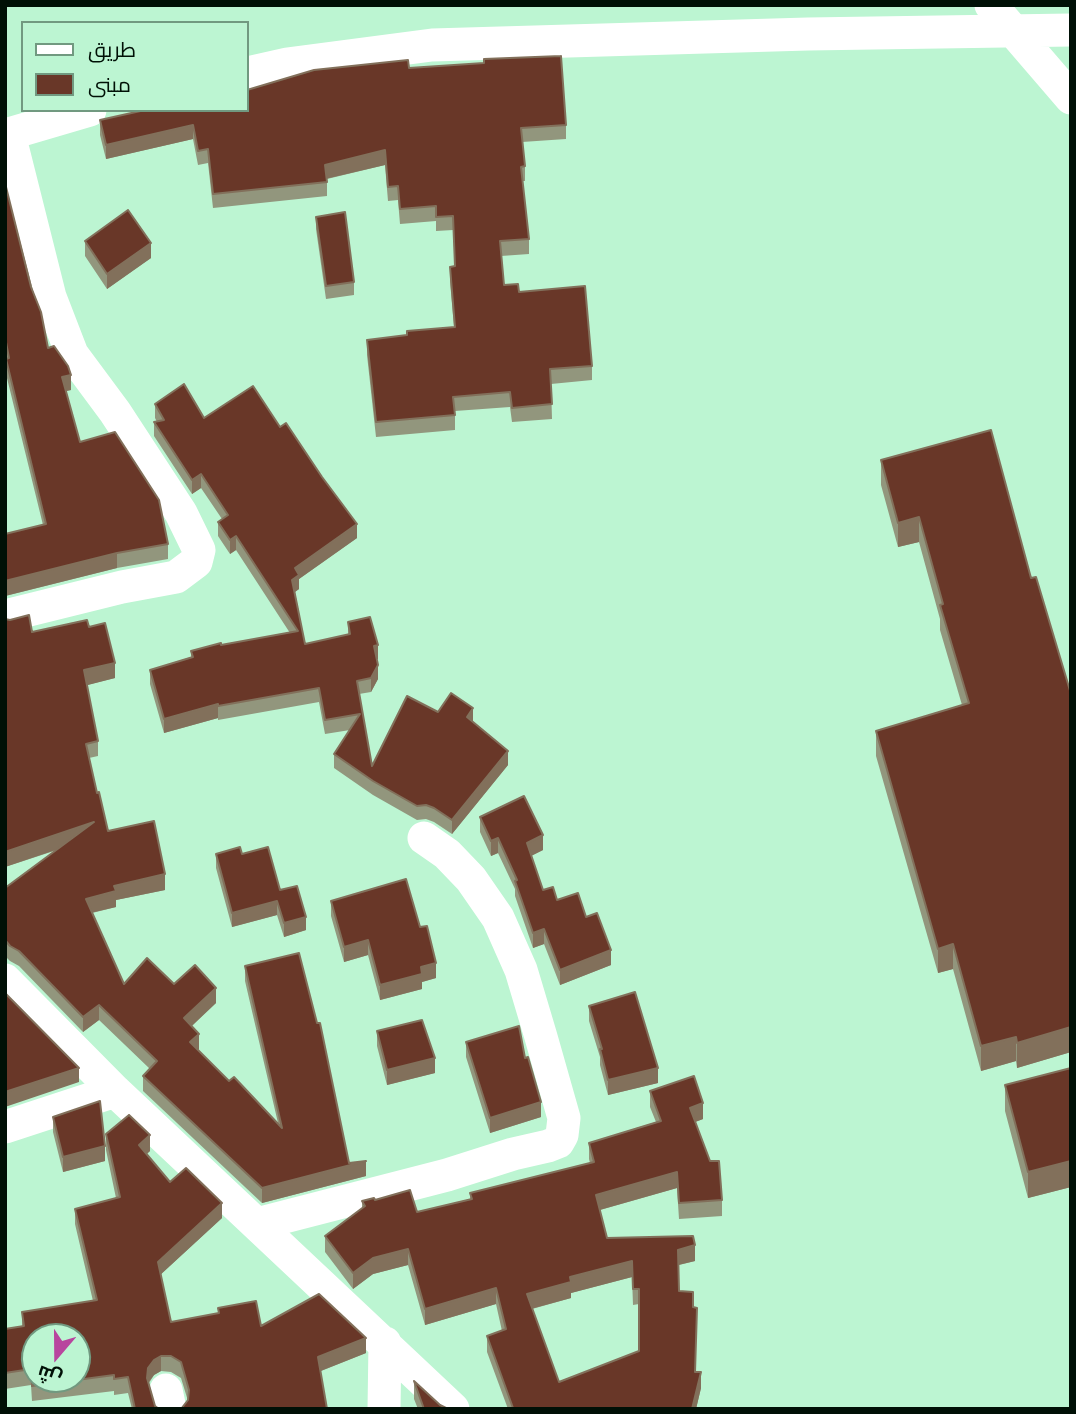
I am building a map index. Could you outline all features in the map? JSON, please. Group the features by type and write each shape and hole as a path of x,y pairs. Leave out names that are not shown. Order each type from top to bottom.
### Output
{"street":[{"path":"991,5 1071,99"},
{"path":"248,73 287,64 432,45 794,34 1071,30"},
{"path":"5,616 122,587 176,578 196,562 199,550 181,513 115,412 72,354 50,297 7,134 83,112"},
{"path":"257,1224 548,1146 558,1142 562,1135 564,1118 541,1037 521,970 498,918 471,879 447,854 424,838"},
{"path":"5,980 115,1091 453,1409"},
{"path":"5,1127 115,1091"},
{"path":"384,1409 385,1343"}],"building":[{"path":"561,56 566,125 521,128 525,166 521,167 529,239 500,241 504,285 518,284 519,292 585,286 592,366 550,369 552,404 512,408 510,392 453,397 455,415 376,422 367,340 407,335 407,331 455,327 450,267 455,266 453,216 436,217 436,206 400,209 398,186 388,187 385,150 325,165 327,182 213,194 208,149 198,151 193,125 106,145 100,120 136,112 248,112 248,90 314,70 408,60 409,68 484,63 484,59"},
{"path":"5,183 31,287 41,312 48,348 54,346 71,375 62,377 80,442 115,432 159,500 168,544 117,553 5,581 5,534 46,524 6,359 9,358 5,337"},
{"path":"128,210 151,243 107,274 85,241"},
{"path":"345,212 354,282 326,286 316,217"},
{"path":"184,384 204,418 253,386 280,427 286,423 357,524 295,568 299,575 292,580 305,644 350,634 348,622 370,617 378,645 374,646 378,665 371,678 357,681 372,766 407,696 438,712 451,693 473,708 467,717 508,751 452,820 434,808 417,806 373,781 334,754 360,714 325,720 319,688 218,704 164,719 150,670 193,657 191,651 221,643 298,631 236,536 230,540 218,522 228,515 201,474 192,480 154,422 164,420 155,404"},
{"path":"991,430 1031,578 1036,577 1071,694 1071,1027 1017,1043 1016,1037 981,1046 953,944 938,949 876,731 969,703 940,605 943,604 919,517 898,523 881,460"},
{"path":"29,615 32,632 87,620 89,627 105,623 115,663 84,670 98,741 86,744 97,793 99,792 108,831 154,821 165,874 114,886 116,891 86,899 124,984 147,958 174,984 195,965 216,988 184,1018 199,1034 190,1042 229,1081 234,1077 282,1128 245,966 299,953 317,1023 320,1023 349,1163 366,1161 262,1188 143,1076 157,1061 99,1005 83,1017 5,940 5,888 94,822 5,852 5,619"},
{"path":"524,796 543,835 527,843 543,890 553,887 557,900 578,893 586,917 597,913 611,950 560,970 544,929 533,933 515,881 517,880 498,838 491,841 480,817"},
{"path":"240,847 242,854 268,847 280,890 297,886 306,917 284,923 277,901 232,913 216,854"},
{"path":"406,879 420,927 427,926 436,963 421,967 422,974 380,985 368,940 344,947 331,901"},
{"path":"635,992 658,1068 608,1080 589,1006"},
{"path":"5,993 79,1068 5,1092"},
{"path":"422,1020 435,1058 387,1070 377,1031"},
{"path":"519,1026 525,1058 528,1057 541,1102 490,1118 466,1042"},
{"path":"1071,1068 1071,1161 1028,1172 1005,1085"},
{"path":"694,1076 703,1103 690,1108 710,1161 719,1161 722,1200 679,1203 677,1172 596,1195 607,1238 693,1236 695,1245 678,1250 679,1291 693,1292 693,1307 697,1308 695,1372 701,1372 692,1409 511,1409 513,1408 487,1336 506,1329 496,1288 425,1309 408,1249 373,1258 353,1273 325,1236 365,1206 362,1201 410,1190 417,1212 472,1199 470,1193 594,1162 589,1143 661,1121 650,1091","holes":["632,1261 633,1289 639,1289 639,1351 559,1382 527,1294 571,1282 570,1277"]},
{"path":"100,1101 105,1146 63,1157 53,1117"},
{"path":"129,1115 150,1135 139,1145 170,1182 186,1168 222,1203 158,1262 171,1322 219,1313 218,1308 256,1301 261,1326 319,1294 366,1338 318,1357 327,1409 181,1409 188,1400 189,1390 181,1362 171,1356 161,1356 148,1368 147,1378 155,1406 159,1409 135,1409 128,1377 114,1379 114,1375 91,1378 91,1323 24,1323 22,1312 97,1300 75,1209 120,1197 106,1134"},
{"path":"21,1326 21,1371 5,1373 5,1329"},
{"path":"414,1381 440,1405 448,1409 424,1409"}]}
